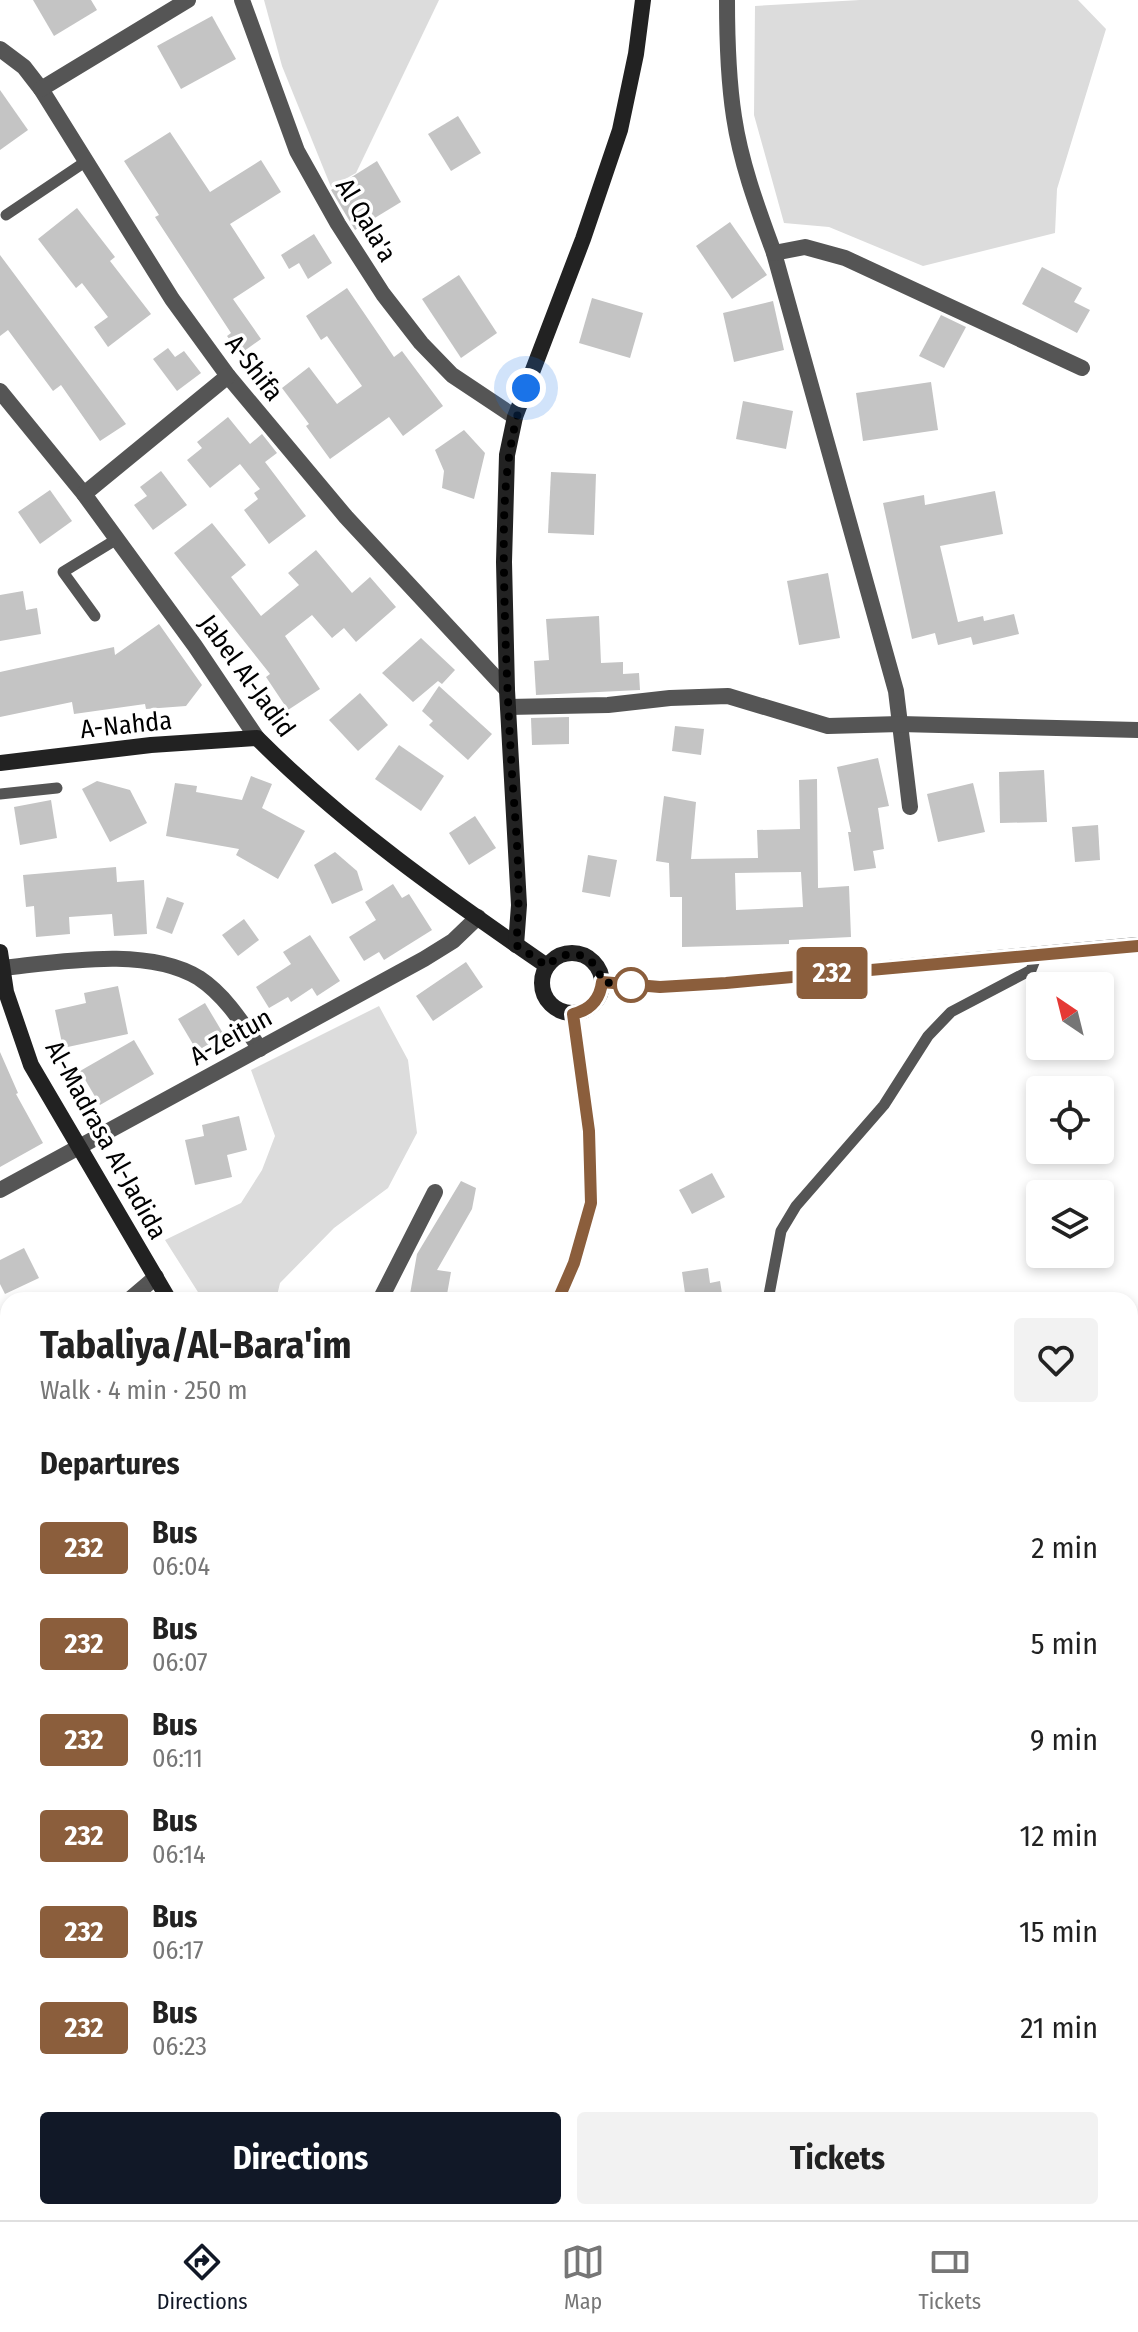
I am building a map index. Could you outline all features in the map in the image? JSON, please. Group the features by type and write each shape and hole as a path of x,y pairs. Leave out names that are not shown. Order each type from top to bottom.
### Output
{"street":[{"path":"41,89 188,0"},
{"name":"Al Qala'a","path":"242,0 297,151 338,224 383,294 421,343 452,375 515,417"},
{"path":"516,945 519,905 507,698 504,509 507,455 515,417 583,239 620,130 636,54 643,0"},
{"path":"727,0 734,118 749,183 774,253 896,691 910,807"},
{"name":"A-Shifa","path":"0,49 24,67 41,89 172,299 228,376 346,517 507,698"},
{"path":"0,70 15,60"},
{"path":"774,253 805,247 845,258 1082,368"},
{"path":"84,494 228,376"},
{"name":"Jabel Al-Jadid","path":"0,391 84,494 195,646 257,738 300,781 360,831 547,966"},
{"path":"507,698 608,705 728,696 828,726 900,724 1138,730"},
{"name":"A-Nahda","path":"0,763 151,745 257,738"},
{"name":"A-Zeitun","path":"0,1190 424,959 453,941 478,917"},
{"path":"602,982 660,987 726,983 1138,945"},
{"path":"580,954 596,965 602,982 597,1000 590,1007 573,1014 554,1008 543,993 541,984 547,966 562,955 580,954"},
{"path":"1,960 127,959 179,969 200,978 218,994 260,1049"},
{"name":"Al-Madrasa Al-Jadida","path":"1,960 6,992 31,1065 164,1292"},
{"path":"561,1292 574,1263 591,1203 589,1131 573,1014"},
{"path":"384,1292 435,1192"},
{"path":"138,1292 156,1277"}],"lane":[{"path":"6,215 85,162"},
{"path":"95,616 63,572 117,539"},
{"path":"0,794 57,788"},
{"path":"770,1292 781,1231 796,1206 884,1105 928,1036 951,1012 1031,970 1037,955"}],"shaded area":[{"path":"264,0 439,0 356,173 331,187 282,66"},
{"path":"860,0 1078,0 1106,29 1057,189 1055,233 923,266 829,227 784,223 754,115 755,6"},
{"path":"379,1006 408,1060 417,1133 388,1188 334,1228 280,1283 278,1292 198,1292 165,1240 241,1203 262,1170 275,1136 251,1070"}],"building":[{"path":"33,0 91,0 97,10 54,36"},
{"path":"212,16 236,59 181,89 157,46"},
{"path":"0,90 28,130 0,150"},
{"path":"458,116 481,153 451,171 428,134"},
{"path":"170,132 210,192 261,160 281,192 230,224 265,278 233,299 261,339 240,354 227,336 231,333 155,217 159,215 124,161"},
{"path":"377,161 401,202 355,230 331,190"},
{"path":"77,208 115,257 110,261 151,314 108,347 94,327 108,317 82,283 76,288 38,239"},
{"path":"730,222 767,275 732,299 696,246"},
{"path":"314,234 332,263 308,279 299,263 289,269 281,255"},
{"path":"0,255 126,424 100,441 61,385 53,391 8,330 0,336"},
{"path":"1042,267 1082,288 1074,302 1090,310 1077,333 1022,304"},
{"path":"459,275 497,333 461,358 422,299"},
{"path":"347,288 394,357 402,351 443,406 403,436 389,417 330,459 282,388 309,367 337,404 362,386 327,336 321,340 306,316"},
{"path":"592,298 643,313 630,358 579,343"},
{"path":"773,301 784,350 734,362 723,313"},
{"path":"941,315 966,327 944,368 919,356"},
{"path":"168,348 175,357 184,351 201,373 177,391 153,359"},
{"path":"931,382 938,430 863,441 856,393"},
{"path":"743,401 793,411 786,449 736,439"},
{"path":"228,417 250,444 262,434 277,453 265,462 306,516 269,544 244,510 258,499 254,493 260,489 240,464 210,488 187,460 202,448 197,442"},
{"path":"464,430 485,453 474,499 442,488 444,471 435,450"},
{"path":"161,471 187,505 153,530 134,505 147,496 140,487"},
{"path":"551,472 596,474 594,535 548,533"},
{"path":"50,490 72,521 40,544 18,512"},
{"path":"995,491 1003,534 940,546 958,622 983,616 984,621 1014,614 1019,634 973,645 971,637 938,645 935,633 912,639 883,503 924,495 925,505"},
{"path":"212,523 246,565 231,577 261,616 299,585 288,573 316,550 352,593 370,577 396,607 356,642 344,628 332,638 312,615 285,636 320,689 288,710 266,677 270,674 174,553"},
{"path":"828,573 840,638 799,645 787,581"},
{"path":"23,591 26,610 37,608 41,634 0,641 0,595"},
{"path":"599,616 601,663 623,662 623,674 639,673 640,690 536,695 534,661 549,660 546,619"},
{"path":"159,624 202,685 186,706 146,709 145,704 74,714 72,702 0,717 0,672 114,647 115,655"},
{"path":"421,638 455,670 442,684 438,681 413,702 382,673"},
{"path":"439,686 492,734 468,760 429,725 433,721 422,711"},
{"path":"360,693 388,725 358,751 329,720"},
{"path":"569,717 569,744 532,745 531,718"},
{"path":"675,726 704,729 701,755 672,751"},
{"path":"399,745 444,776 421,811 375,779"},
{"path":"878,758 889,806 878,808 884,849 873,851 876,868 854,871 848,832 851,832 837,767"},
{"path":"1044,770 1047,822 1000,823 999,772"},
{"path":"251,776 272,784 262,808 305,831 278,879 236,855 239,849 166,836 175,783 197,786 196,792 242,800"},
{"path":"817,779 818,888 849,886 851,937 789,940 789,944 682,947 682,897 670,897 669,863 656,861 664,796 696,802 691,859 758,858 757,830 800,829 799,780","holes":["801,872 803,907 736,910 735,873"]},
{"path":"97,781 130,790 147,823 110,842 82,789"},
{"path":"973,783 985,832 938,842 927,794"},
{"path":"51,800 57,838 20,845 14,807"},
{"path":"475,816 496,848 469,865 449,833"},
{"path":"1098,825 1100,860 1075,862 1072,827"},
{"path":"335,852 357,871 363,890 332,904 314,865"},
{"path":"588,855 617,860 610,897 582,892"},
{"path":"116,867 117,882 144,880 147,934 114,936 112,914 69,917 70,934 36,937 34,906 26,907 23,875"},
{"path":"393,884 402,898 409,894 432,930 384,960 379,952 364,961 349,937 376,920 365,902"},
{"path":"167,897 184,903 172,934 156,928"},
{"path":"244,919 259,940 238,956 222,935"},
{"path":"310,935 340,981 317,996 312,988 291,1002 288,997 269,1008 256,987 291,964 283,952"},
{"path":"466,962 483,987 433,1021 416,996"},
{"path":"118,986 128,1034 63,1048 55,1010 86,1003 84,993"},
{"path":"205,1003 224,1035 197,1051 178,1019"},
{"path":"134,1040 154,1074 100,1105 80,1071"},
{"path":"0,1052 16,1094 43,1143 0,1167"},
{"path":"239,1116 247,1150 227,1155 232,1177 195,1185 185,1140 204,1136 202,1125"},
{"path":"712,1173 725,1197 692,1214 679,1190"},
{"path":"461,1181 476,1188 472,1209 437,1270 451,1272 447,1292 410,1292 417,1254"},
{"path":"24,1248 39,1278 4,1292 0,1284 0,1260"},
{"path":"708,1268 710,1283 720,1281 722,1292 685,1292 682,1272"}],"bus line":[{"name":"232","path":"561,1292 584,1233 591,1203 589,1131 573,1014 582,1012 597,1000 602,982 660,987 726,983 1138,946"}],"route":[{"path":"526,388 515,417 507,455 504,509 507,690 519,905 516,945 547,966 562,955 580,954 596,965 602,982 639,986 631,985"}]}
